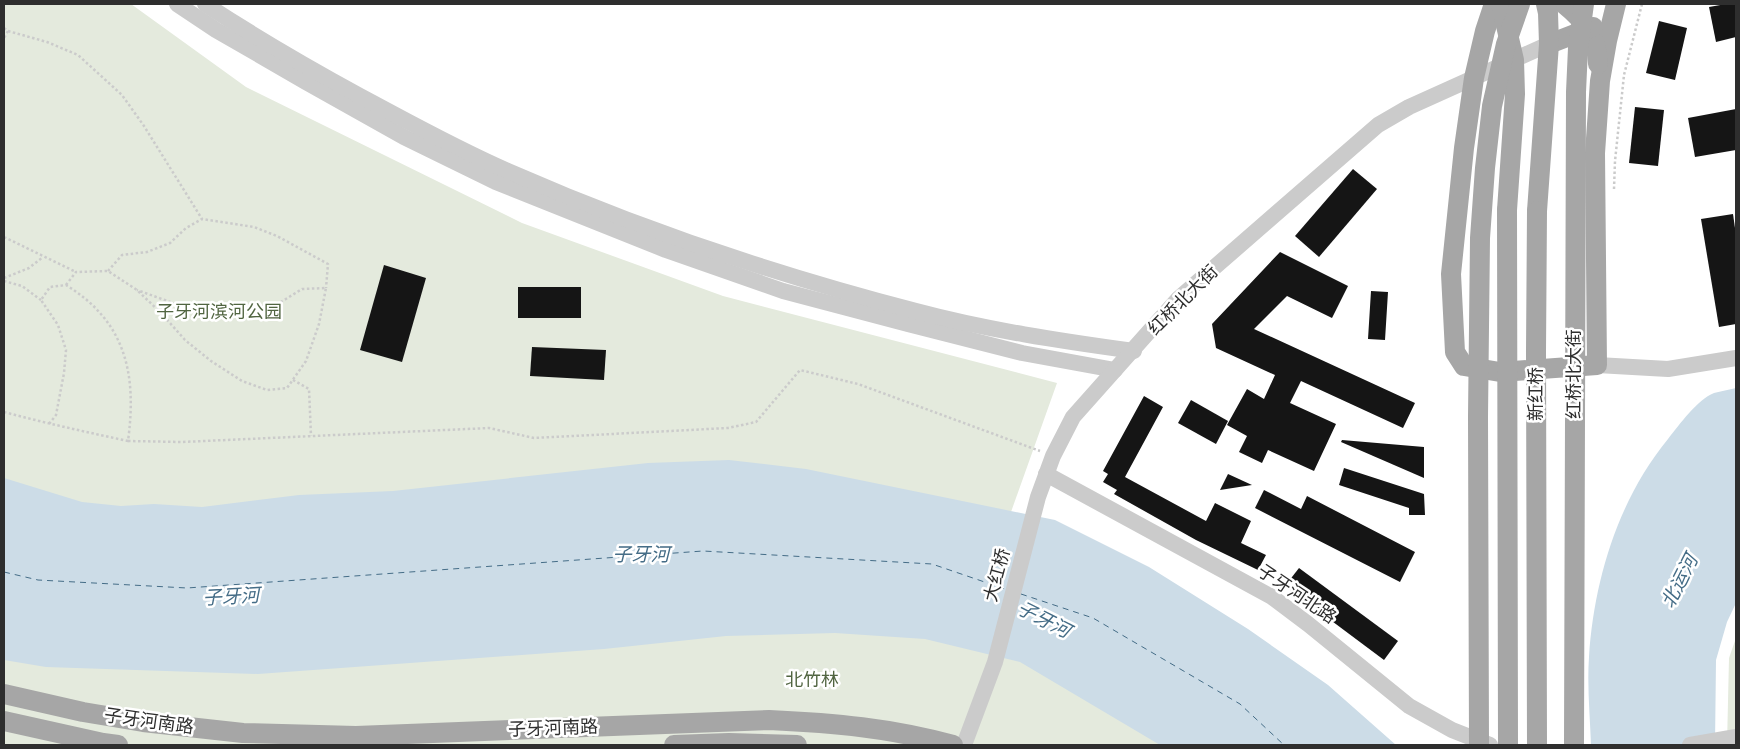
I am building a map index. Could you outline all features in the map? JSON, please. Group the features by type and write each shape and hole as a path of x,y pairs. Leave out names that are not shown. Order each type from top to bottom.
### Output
{"main road":[{"path":"1494,4 1485,31 1474,78 1464,148 1451,274 1455,352 1464,366 1500,372 1597,365 1596,153 1600,81 1616,4"},
{"name":"新红桥","path":"1501,4 1514,60 1515,94 1507,210 1508,745"},
{"path":"1479,745 1480,238 1492,106 1506,44 1520,4"},
{"name":"新红桥","path":"1537,745 1536,352 1538,211 1549,44 1546,4"},
{"path":"1564,4 1590,29 1598,55 1600,81"},
{"name":"红桥北大街","path":"1574,745 1576,92 1578,48 1584,4"},
{"path":"1549,44 1590,29 1601,21 1616,4"},
{"name":"子牙河南路","path":"4,694 117,718 243,733 356,736 769,720 825,722 886,730 953,745"},
{"name":"子牙河南路","path":"4,721 118,745"},
{"path":"674,745 729,743 797,745"}],"street":[{"path":"177,4 216,30 404,137 496,182 666,250 783,291 831,304 1022,353 1115,370"},
{"path":"205,4 315,71 414,125 506,170 610,214 795,276 918,312 1034,337 1134,351"},
{"name":"红桥北大街","path":"1038,497 1053,456 1078,410 1134,351 1178,299 1378,125 1410,106 1549,44"},
{"path":"1597,365 1668,369 1736,358"},
{"name":"子牙河北路","path":"1046,474 1272,597 1409,706 1452,730 1490,745"},
{"name":"大红桥","path":"964,745 995,662 1038,497"},
{"path":"1690,745 1736,737"}],"path":[{"path":"1614,198 1615,161 1624,76 1642,4"},
{"path":"4,28 8,31 47,42 78,55 122,95 144,126 202,219"},
{"path":"4,38 8,31"},
{"path":"4,237 76,272 108,270 137,290 185,340 211,361 242,381 267,390 287,388 306,361 320,324 328,264 277,236 254,227 202,219 186,228 170,243 147,252 122,255 108,270"},
{"path":"4,279 29,268 43,257"},
{"path":"66,285 76,272"},
{"path":"4,279 22,286 42,300 58,325 66,350 64,373 56,415 49,424"},
{"path":"42,300 50,287 66,285 81,294 103,315 121,345 128,369 132,392 128,441"},
{"path":"137,290 184,307 230,314 281,302 302,288 326,288"},
{"path":"4,412 128,441 182,442 489,428 534,438 728,428 756,422 800,370 858,384 1053,456"},
{"path":"293,380 309,389 311,436"}],"green space":[{"name":"子牙河滨河公园","path":"4,4 131,4 246,87 522,223 723,296 1057,383 1006,526 142,531 4,501"},
{"name":"北竹林","path":"810,614 1033,656 1183,745 4,745 4,642"},
{"path":"1736,638 1736,745 1727,745 1729,658"}],"water":[{"name":"北运河","path":"1736,388 1736,603 1727,622 1716,660 1715,745 1591,745 1588,679 1592,628 1603,570 1622,514 1650,463 1689,413 1708,396"},
{"name":"子牙河","path":"729,460 806,469 1055,520 1149,567 1248,629 1328,685 1396,745 1160,745 1020,662 925,639 835,633 726,636 604,649 258,674 46,667 4,660 4,478 82,502 121,506 154,504 202,507 299,495 393,491 648,463"}],"building":[{"path":"1736,4 1736,37 1716,42 1709,7"},
{"path":"1659,21 1687,28 1675,80 1646,73"},
{"path":"1635,107 1664,110 1658,166 1629,163"},
{"path":"1736,109 1736,150 1695,157 1688,118"},
{"path":"1353,169 1377,189 1319,257 1295,236"},
{"path":"1733,214 1736,235 1736,324 1719,327 1701,219"},
{"path":"1280,252 1348,286 1332,318 1287,296 1254,329 1415,403 1403,428 1301,381 1290,403 1336,424 1314,471 1268,450 1262,463 1239,452 1247,436 1227,425 1247,389 1264,399 1275,375 1216,348 1212,324"},
{"path":"384,265 426,278 402,362 360,350"},
{"path":"518,287 581,287 581,318 518,318"},
{"path":"1371,291 1388,292 1385,340 1368,339"},
{"path":"532,347 606,350 604,380 530,376"},
{"path":"1144,396 1163,407 1125,477 1206,521 1215,503 1251,521 1241,543 1266,555 1258,570 1196,540 1114,494 1117,490 1103,482 1108,474 1103,471"},
{"path":"1191,400 1228,421 1216,444 1178,423"},
{"path":"1342,440 1424,447 1424,478 1341,442"},
{"path":"1344,468 1424,494 1425,515 1409,515 1409,508 1339,485"},
{"path":"1228,474 1252,485 1220,490"},
{"path":"1264,490 1301,509 1307,496 1415,552 1400,582 1255,508"},
{"path":"1299,568 1398,641 1384,660 1285,586"}],"ferry route":[{"path":"4,572 38,580 187,588 703,551 932,564 1005,589"},
{"path":"1021,594 1093,618 1240,704 1284,745"}]}
